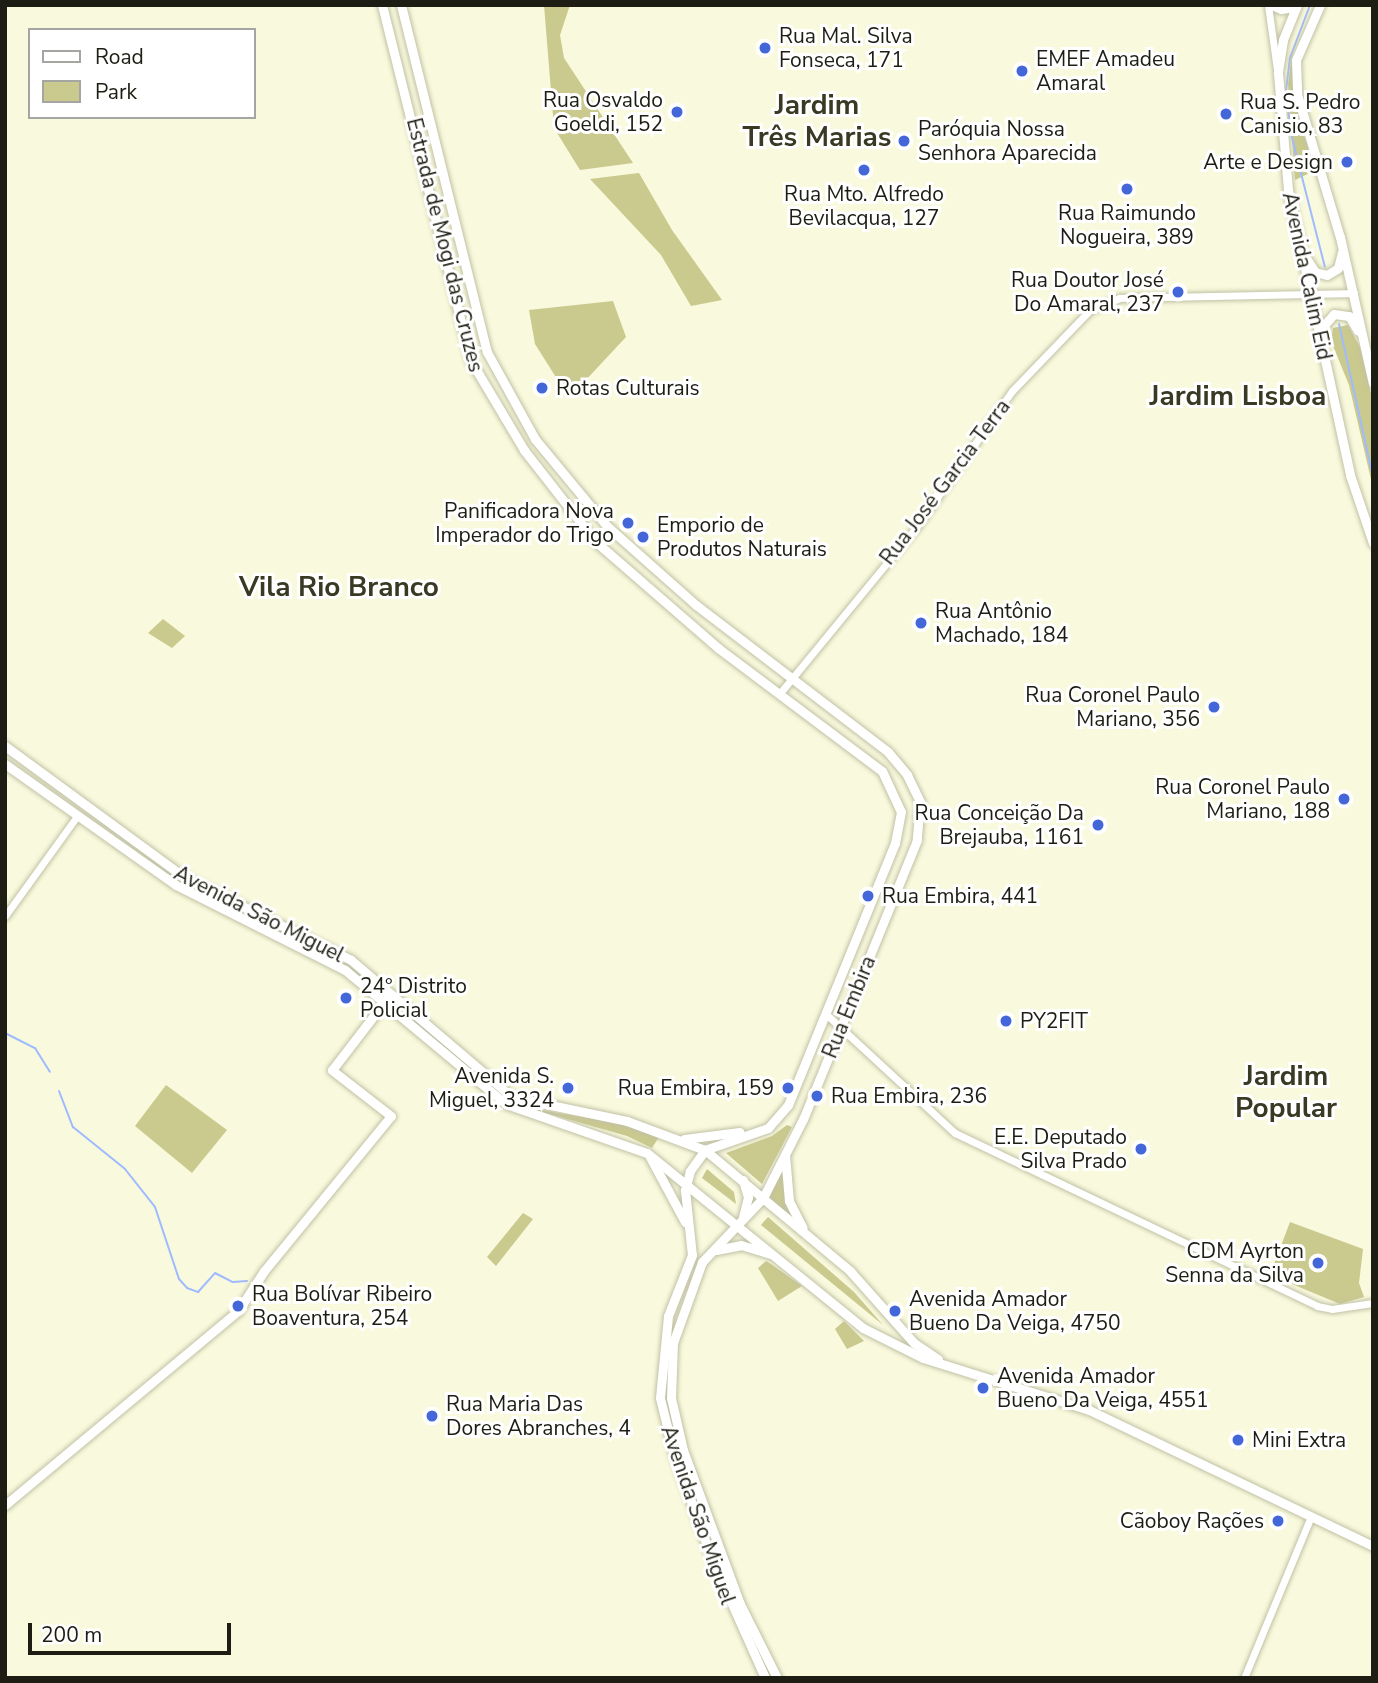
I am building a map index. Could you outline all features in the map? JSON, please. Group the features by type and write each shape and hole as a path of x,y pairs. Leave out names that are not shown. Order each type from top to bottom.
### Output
{"main road":[{"name":"Estrada de Mogi das Cruzes","path":"382,5 479,379 524,450 595,541 718,648 883,771 901,812"},
{"name":"Estrada de Mogi das Cruzes","path":"401,5 487,352 528,428 607,526 696,605 888,752 912,782 922,811"},
{"name":"Avenida Calim Eid","path":"1320,5 1296,60 1297,94 1340,237 1373,383"},
{"name":"Avenida Calim Eid","path":"1296,6 1283,40 1278,73 1284,166 1350,475 1373,543"},
{"path":"1298,240 1311,269 1327,275 1340,264 1340,237"},
{"path":"1323,351 1325,324 1339,313 1354,323 1366,352"},
{"name":"Avenida São Miguel","path":"5,746 163,863 221,896 324,944 512,1097 627,1121 684,1139 705,1150 763,1198 711,1251 696,1273 676,1327 670,1373 673,1412 720,1552 777,1678"},
{"name":"Avenida São Miguel","path":"5,764 198,897 329,960 388,997 506,1104 647,1153 739,1225"},
{"name":"Rua Embira","path":"763,1198 841,1028 917,840 922,811"},
{"name":"Rua Embira","path":"705,1150 776,1122 788,1105 895,843 901,812"},
{"path":"198,897 204,892 221,896"},
{"path":"5,1505 243,1306 264,1271 391,1116 332,1070 388,997"},
{"path":"684,1139 718,1132 755,1132"},
{"path":"687,1182 705,1150"},
{"path":"647,1153 688,1227"},
{"path":"785,1154 791,1207 813,1241"},
{"path":"743,1180 747,1206 739,1225 863,1328 923,1358 1089,1410 1373,1546"},
{"name":"Avenida São Miguel","path":"687,1182 692,1255 668,1316 660,1398 706,1545 765,1678"},
{"path":"763,1198 861,1281 920,1348 949,1364"},
{"path":"711,1251 748,1246 786,1263"}],"street":[{"path":"1278,73 1268,5 1281,10 1296,6"},
{"name":"Rua José Garcia Terra","path":"780,693 917,526 1012,391 1090,310 1111,299 1354,293"},
{"path":"5,916 77,816"},
{"path":"827,1015 955,1133 1027,1170 1317,1306 1332,1309 1373,1303"},
{"path":"1244,1678 1311,1516"}],"green space":[{"path":"544,5 570,5 560,35 564,58 633,163 580,170 554,128"},
{"path":"1292,55 1299,121 1312,159 1312,172 1295,180 1288,84"},
{"path":"639,173 672,230 722,300 691,306 661,255 590,179"},
{"path":"613,301 626,337 569,398 535,344 529,310"},
{"path":"1348,325 1360,347 1373,402 1373,488 1349,385 1331,341 1333,328"},
{"path":"163,619 185,636 172,648 148,633"},
{"path":"166,1085 227,1130 192,1173 135,1126"},
{"path":"532,1109 615,1122 659,1137 652,1148 627,1136"},
{"path":"787,1125 792,1127 762,1184 726,1153 772,1136"},
{"path":"788,1155 795,1214 810,1233 767,1196"},
{"path":"707,1169 734,1192 736,1204 702,1178"},
{"path":"523,1213 533,1219 496,1266 487,1257"},
{"path":"768,1217 854,1292 883,1325 761,1225"},
{"name":"CDM Ayrton Senna da Silva","path":"1290,1222 1363,1249 1359,1283 1364,1297 1340,1304 1270,1275"},
{"path":"766,1261 802,1286 778,1301 758,1268"},
{"path":"844,1321 864,1341 847,1349 835,1329"}],"waterway":[{"path":"1310,5 1290,58 1286,90 1291,134 1325,267"},
{"path":"1339,324 1373,477"},
{"path":"5,1033 35,1048 50,1072"},
{"path":"59,1091 73,1127 125,1169 155,1207 179,1279 187,1288 198,1292 215,1273 233,1282 247,1281"}],"place":[{"name":"Rua Mal. Silva Fonseca, 171","path":"765,48"},
{"name":"EMEF Amadeu Amaral","path":"1022,71"},
{"name":"Rua Osvaldo Goeldi, 152","path":"677,112"},
{"name":"Rua S. Pedro Canisio, 83","path":"1226,114"},
{"name":"Paróquia Nossa Senhora Aparecida","path":"904,141"},
{"name":"Arte e Design","path":"1347,162"},
{"name":"Rua Mto. Alfredo Bevilacqua, 127","path":"864,170"},
{"name":"Rua Raimundo Nogueira, 389","path":"1127,189"},
{"name":"Rua Doutor José Do Amaral, 237","path":"1178,292"},
{"name":"Rotas Culturais","path":"542,388"},
{"name":"Panificadora Nova Imperador do Trigo","path":"628,523"},
{"name":"Emporio de Produtos Naturais","path":"643,537"},
{"name":"Rua Antônio Machado, 184","path":"921,623"},
{"name":"Rua Coronel Paulo Mariano, 356","path":"1214,707"},
{"name":"Rua Coronel Paulo Mariano, 188","path":"1344,799"},
{"name":"Rua Conceição Da Brejauba, 1161","path":"1098,825"},
{"name":"Rua Embira, 441","path":"868,896"},
{"name":"24º Distrito Policial","path":"346,998"},
{"name":"PY2FIT","path":"1006,1021"},
{"name":"Avenida S. Miguel, 3324","path":"568,1088"},
{"name":"Rua Embira, 159","path":"788,1088"},
{"name":"Rua Embira, 236","path":"817,1096"},
{"name":"E.E. Deputado Silva Prado","path":"1141,1149"},
{"name":"CDM Ayrton Senna da Silva","path":"1318,1263"},
{"name":"Rua Bolívar Ribeiro Boaventura, 254","path":"238,1306"},
{"name":"Avenida Amador Bueno Da Veiga, 4750","path":"895,1311"},
{"name":"Avenida Amador Bueno Da Veiga, 4551","path":"983,1388"},
{"name":"Rua Maria Das Dores Abranches, 4","path":"432,1416"},
{"name":"Mini Extra","path":"1238,1440"},
{"name":"Cãoboy Rações","path":"1278,1521"}],"district":[{"name":"Jardim Três Marias","path":"817,121"},
{"name":"Jardim Lisboa","path":"1238,396"},
{"name":"Vila Rio Branco","path":"339,587"},
{"name":"Jardim Popular","path":"1286,1092"}]}
